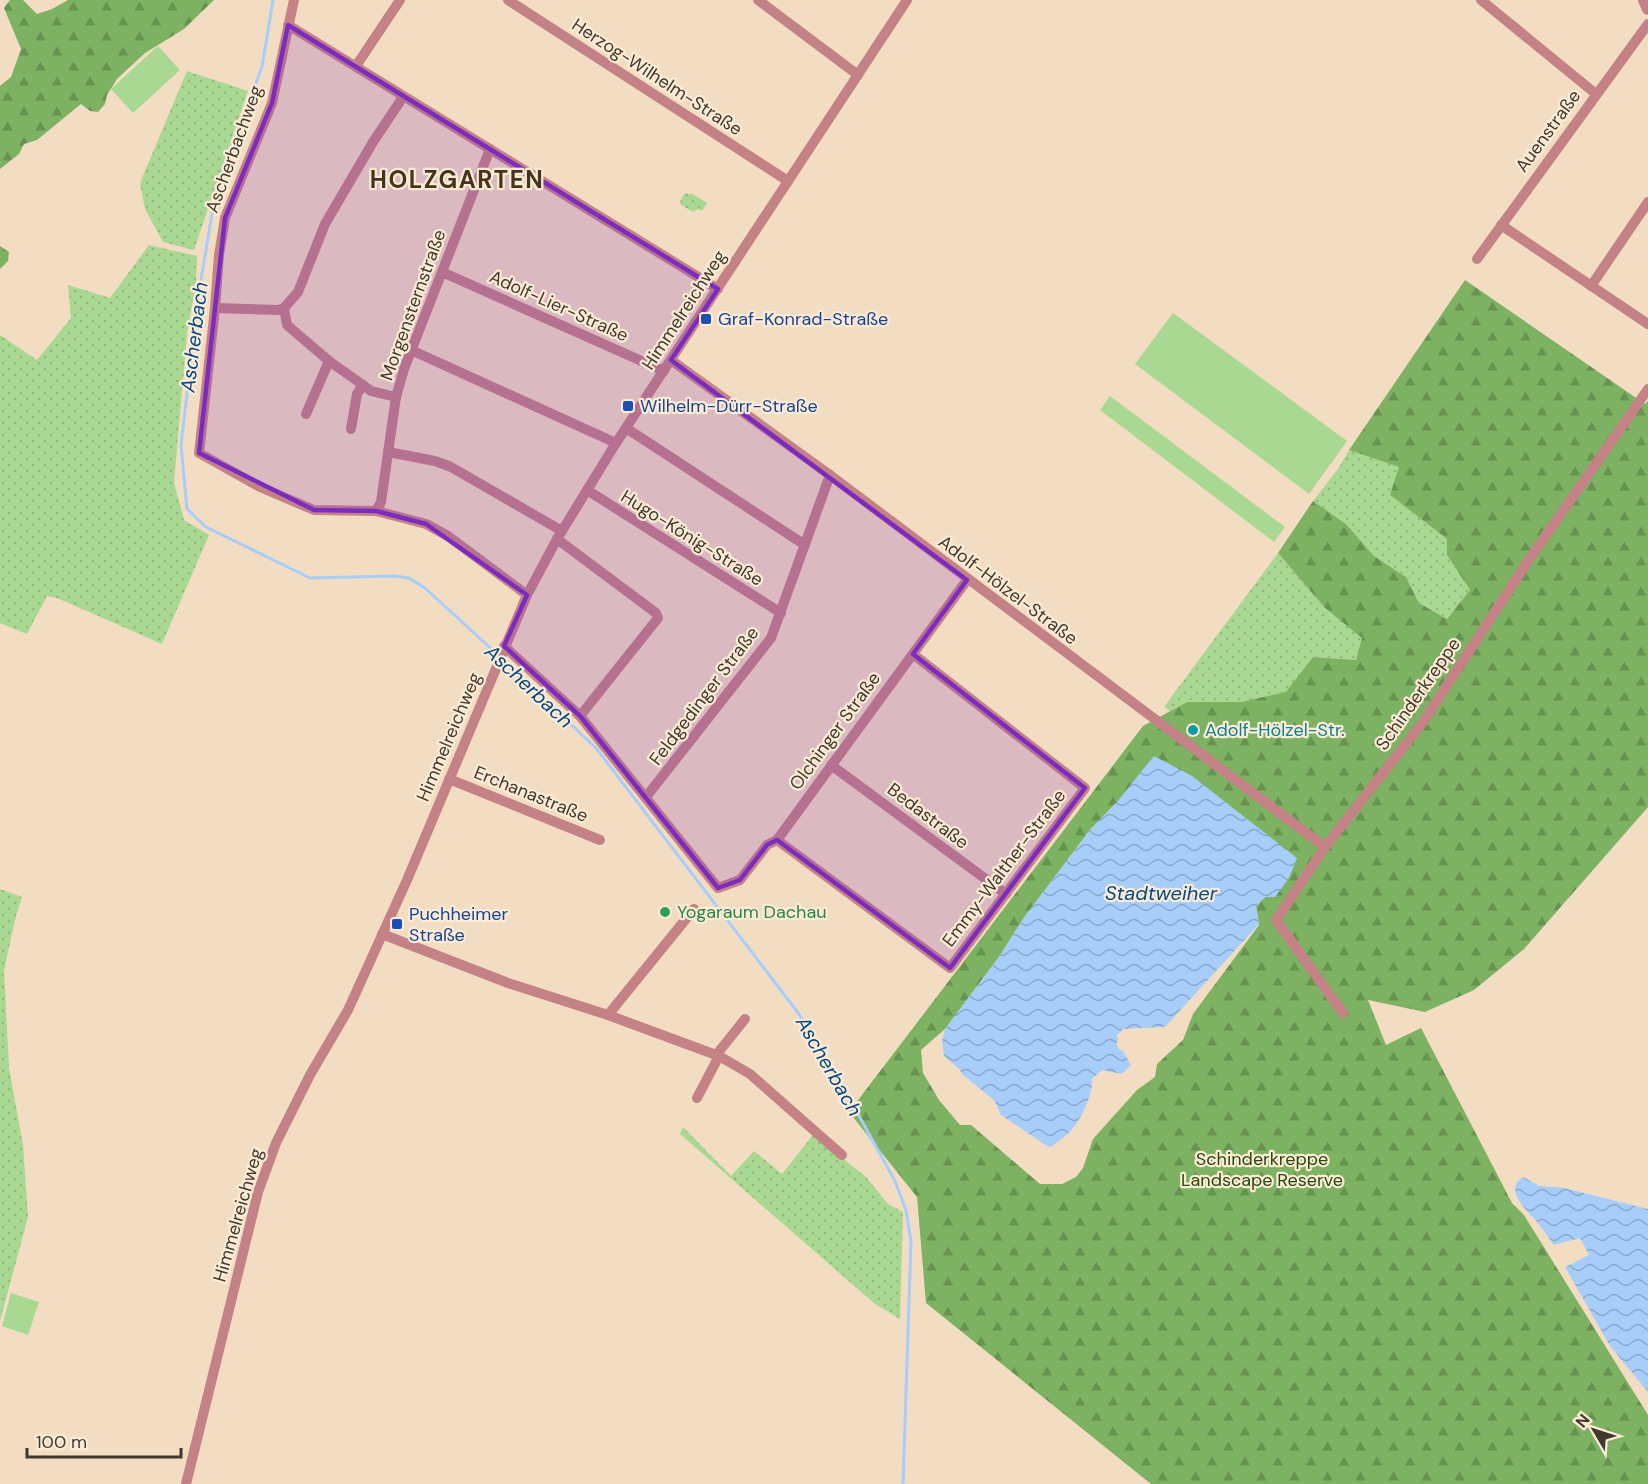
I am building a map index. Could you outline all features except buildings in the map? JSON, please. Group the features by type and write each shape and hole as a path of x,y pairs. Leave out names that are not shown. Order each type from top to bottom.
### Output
{"street":[{"name":"Ascherbachweg","path":"294,0 272,103 225,218 219,255 199,453 260,487 314,510 376,511"},
{"path":"356,66 400,0"},
{"name":"Herzog-Wilhelm-Straße","path":"508,0 788,181"},
{"path":"758,0 858,75"},
{"name":"Himmelreichweg","path":"186,1484 258,1192 281,1129 348,1010 407,880 527,595 560,535 616,443 907,0"},
{"path":"1481,0 1596,94"},
{"path":"1644,0 1648,9"},
{"name":"Auenstraße","path":"1477,259 1648,24"},
{"path":"288,25 718,289"},
{"path":"215,308 284,309 298,292 325,224 373,142 403,97"},
{"name":"Morgensternstraße","path":"376,511 381,502 396,397 411,350 490,150"},
{"path":"1591,286 1648,202"},
{"path":"1501,225 1648,324"},
{"name":"Adolf-Lier-Straße","path":"442,272 664,371"},
{"path":"284,309 287,325 329,361 371,391 396,397"},
{"path":"411,350 616,443"},
{"name":"Adolf-Hölzel-Straße","path":"671,360 830,476 1325,847"},
{"path":"306,414 329,361"},
{"path":"351,429 357,394 363,386"},
{"name":"Schinderkreppe","path":"1343,1013 1276,920 1325,847 1423,722 1530,558 1648,389"},
{"path":"626,428 805,545"},
{"path":"388,452 435,461 451,467 560,535 656,613 658,618 580,716"},
{"name":"Feldgedinger Straße","path":"646,797 771,638 830,476"},
{"name":"Hugo-König-Straße","path":"587,490 780,613"},
{"path":"376,511 426,524 448,536 527,595"},
{"name":"Olchinger Straße","path":"646,797 718,888 740,880 767,845 777,840 967,580"},
{"path":"503,649 580,716 646,797"},
{"name":"Emmy-Walther-Straße","path":"777,840 950,968 1085,788 913,654"},
{"name":"Bedastraße","path":"831,765 1006,894"},
{"name":"Erchanastraße","path":"449,779 600,840"},
{"path":"608,1015 694,909"},
{"path":"382,934 508,983 608,1015 718,1055 750,1074 842,1155"},
{"path":"697,1098 718,1055 745,1019"}],"highlighted area":[{"path":"288,25 718,289 671,360 967,580 913,654 1085,788 950,968 777,840 767,845 740,880 718,888 580,716 504,646 527,595 426,524 376,511 314,510 199,453 225,218 272,103"}],"green space":[{"path":"10,0 23,0 37,14 68,0 214,0 184,29 145,53 117,79 107,95 105,104 98,112 90,111 81,104 37,140 24,144 19,154 0,169 0,86 11,77 21,49 4,8"},
{"path":"158,46 180,70 133,113 111,89"},
{"path":"187,71 248,91 194,250 163,242 145,209 140,183"},
{"path":"687,193 707,203 702,211 698,209 693,212 680,204 684,194"},
{"path":"149,245 197,256 196,284 187,334 174,482 184,520 209,535 162,644 57,598 47,596 27,634 0,623 0,335 37,360 71,318 68,285 110,298"},
{"path":"0,246 9,252 8,261 0,269"},
{"name":"Schinderkreppe Landscape Reserve","path":"1465,280 1645,404 1648,401 1648,807 1524,949 1474,990 1425,1012 1368,1000 1386,1045 1421,1028 1512,1203 1524,1215 1648,1415 1648,1484 1151,1484 926,1303 917,1197 849,1112 1143,726 1187,702 1241,702 1286,692 1313,657 1356,660 1362,638 1325,608 1278,553 1313,501 1346,524 1374,556 1406,577 1419,603 1447,619 1470,590 1447,555 1447,539 1390,495 1399,467 1349,450","holes":["1116,803 1265,897 1256,906 1259,925 1193,1014 1183,1040 1157,1064 1155,1077 1137,1090 1093,1139 1083,1168 1076,1177 1062,1184 1040,1184 971,1125 960,1125 939,1100 923,1073 921,1050 945,1029 1090,830"]},
{"path":"1173,313 1347,441 1309,494 1135,364"},
{"path":"1110,396 1285,527 1274,542 1100,410"},
{"path":"1349,450 1400,467 1390,495 1447,539 1447,555 1470,590 1447,619 1419,603 1406,577 1374,556 1346,524 1313,501 1338,469"},
{"path":"1278,553 1325,608 1363,638 1356,660 1313,657 1287,692 1241,702 1187,702 1170,711 1164,707"},
{"path":"0,889 22,897 4,970 9,1068 23,1145 28,1217 0,1321"},
{"path":"683,1127 731,1176 754,1151 782,1174 813,1135 866,1177 888,1204 903,1212 900,1319 875,1304 680,1134"},
{"path":"11,1293 39,1302 28,1335 2,1326"}],"water":[{"name":"Stadtweiher","path":"1154,756 1192,776 1297,858 1289,878 1275,897 1265,897 1256,906 1259,924 1165,1027 1123,1029 1117,1035 1116,1044 1131,1065 1122,1074 1102,1070 1092,1079 1089,1098 1077,1123 1063,1138 1051,1147 1047,1146 1001,1115 995,1101 944,1056 942,1041 945,1029 1090,830 1116,803"},
{"path":"1523,1177 1540,1186 1564,1188 1648,1209 1648,1392 1610,1346 1565,1267 1589,1255 1580,1238 1554,1245 1518,1199 1515,1188 1517,1182"}],"waterway":[{"name":"Ascherbach","path":"273,0 262,67 217,184 199,292 181,445 187,509 206,527 310,578 394,576 409,578 425,588 498,655"},
{"name":"Ascherbach","path":"502,660 596,748 799,1014 895,1181 906,1210 911,1241 903,1484"}],"place":[{"name":"Graf-Konrad-Straße","path":"706,319"},
{"name":"Wilhelm-Dürr-Straße","path":"628,406"},
{"name":"Adolf-Hölzel-Str.","path":"1193,730"},
{"name":"Yogaraum Dachau","path":"665,912"},
{"name":"Puchheimer Straße","path":"397,924"}],"district":[{"name":"HOLZGARTEN","path":"457,179"}]}
